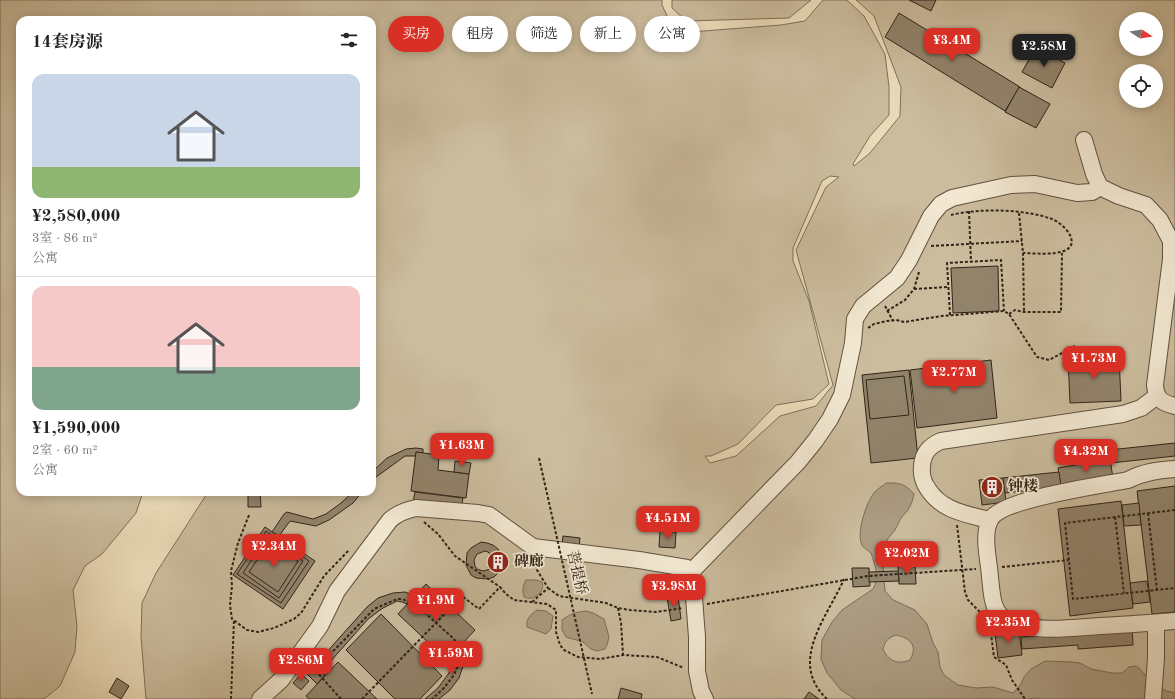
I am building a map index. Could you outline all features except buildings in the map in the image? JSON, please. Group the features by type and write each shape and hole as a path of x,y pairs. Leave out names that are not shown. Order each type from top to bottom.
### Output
{"lane":[{"path":"1084,140 1094,174 1100,187 1119,196 1146,205 1160,220 1171,241 1171,259 1155,385 1157,396 1163,402 1175,406"},
{"path":"705,699 701,692 697,671 697,636 692,571 798,462 830,419 842,395 853,343 854,319 863,306 897,278 908,260 926,242 931,216 942,204 952,198 1011,185 1035,184 1077,193 1092,192 1100,187"},
{"path":"989,520 953,510 942,505 931,494 924,484 922,477 923,457 933,444 941,441 1123,414 1141,408 1157,396"},
{"path":"1175,469 1149,472 1128,480 1028,500 1000,511 989,520 987,542 993,602 997,612 995,620 1053,628 1175,621"},
{"path":"260,699 281,680 320,626 337,591 390,520 398,513 409,509 416,508 489,515 533,547 639,560 687,568 692,571"},
{"path":"1153,699 1156,623"}],"path":[{"path":"951,215 969,211 984,210 1029,214 1053,219 1070,235 1072,243 1069,249 1062,253 1023,253"},
{"path":"969,211 971,262"},
{"path":"1019,213 1023,253 1024,312"},
{"path":"929,252 926,242 971,244 1022,241"},
{"path":"1009,314 1015,310 1024,312 1061,312 1062,253"},
{"path":"950,316 947,263 1001,260 1004,312"},
{"path":"887,310 905,300 914,289 921,268"},
{"path":"914,289 949,287"},
{"path":"878,294 893,321"},
{"path":"853,343 874,324 893,321 904,322 950,316 1004,312 1009,314 1037,357 1049,360 1075,346"},
{"name":"菩提桥","path":"539,458 592,694"},
{"path":"409,509 438,534 455,556 500,587 514,600 547,604 556,610 556,632 560,645 564,650 578,657 600,659 623,655 657,657 680,667 697,671"},
{"path":"1175,510 1065,523 1073,599 1175,588"},
{"path":"960,512 957,530 965,592 968,600 985,617 995,620 990,626 994,657 1006,665 1012,680 1025,699"},
{"path":"1148,514 1157,590"},
{"path":"231,699 234,620 230,605 232,586 231,571 238,543 250,515"},
{"path":"1115,517 1124,594"},
{"path":"533,547 537,570 548,588 559,596 606,603 618,608 656,612 844,579 868,576 900,575"},
{"path":"234,620 247,630 258,632 274,628 294,619 301,613 324,576 351,549"},
{"path":"827,699 818,691 812,674 810,663 813,639 821,621 834,601 844,579"},
{"path":"362,699 462,596 479,609 500,587"},
{"path":"532,602 548,588"},
{"path":"341,699 315,670 374,609 397,599 402,599 416,605 454,639 461,652 460,661 454,675 443,689 432,699"},
{"path":"618,608 621,623 623,655"}],"shaded area":[{"path":"0,0 662,0 662,5 667,16 644,16 644,52 700,52 700,31 781,25 805,21 823,0 847,0 864,16 885,54 889,87 889,115 870,136 853,164 854,166 870,153 900,116 901,87 874,16 856,0 1175,0 1175,699 146,699 141,637 142,603 156,573 205,496 376,496 376,16 16,16 16,496 142,496 136,513 102,554 85,566 73,590 77,626 75,652 60,686 44,699 0,699","holes":["830,176 839,177 826,187 796,250 833,385 816,406 780,416 736,456 710,463 705,456 711,456 738,444 776,405 813,399 829,384 809,301 793,261 793,248 822,181"]},
{"path":"672,0 811,0 789,18 700,21 700,16 681,16 672,8"},
{"path":"886,483 902,484 914,494 908,510 887,540 882,551 885,591 893,600 915,610 927,624 933,643 938,652 940,667 944,675 958,685 976,688 993,687 1013,693 1031,669 1045,661 1080,663 1091,669 1112,673 1122,673 1129,667 1135,666 1158,686 1166,691 1175,693 1175,699 855,699 841,690 827,673 821,659 822,640 832,622 842,610 873,589 876,580 874,562 871,553 862,545 860,533 863,518 871,498 875,492","holes":["896,635 901,636 912,643 913,651 910,660 898,662 891,659 883,649 889,639"]},
{"path":"526,580 537,580 542,582 542,589 535,597 524,597 523,588"},
{"path":"537,610 546,611 553,616 551,629 546,634 527,627 529,617"},
{"path":"586,611 604,619 609,637 605,649 597,651 591,649 583,642 566,637 562,630 562,620 573,614"}],"place":[{"name":"钟楼","path":"992,487"},
{"name":"碑廊","path":"498,562"}]}
